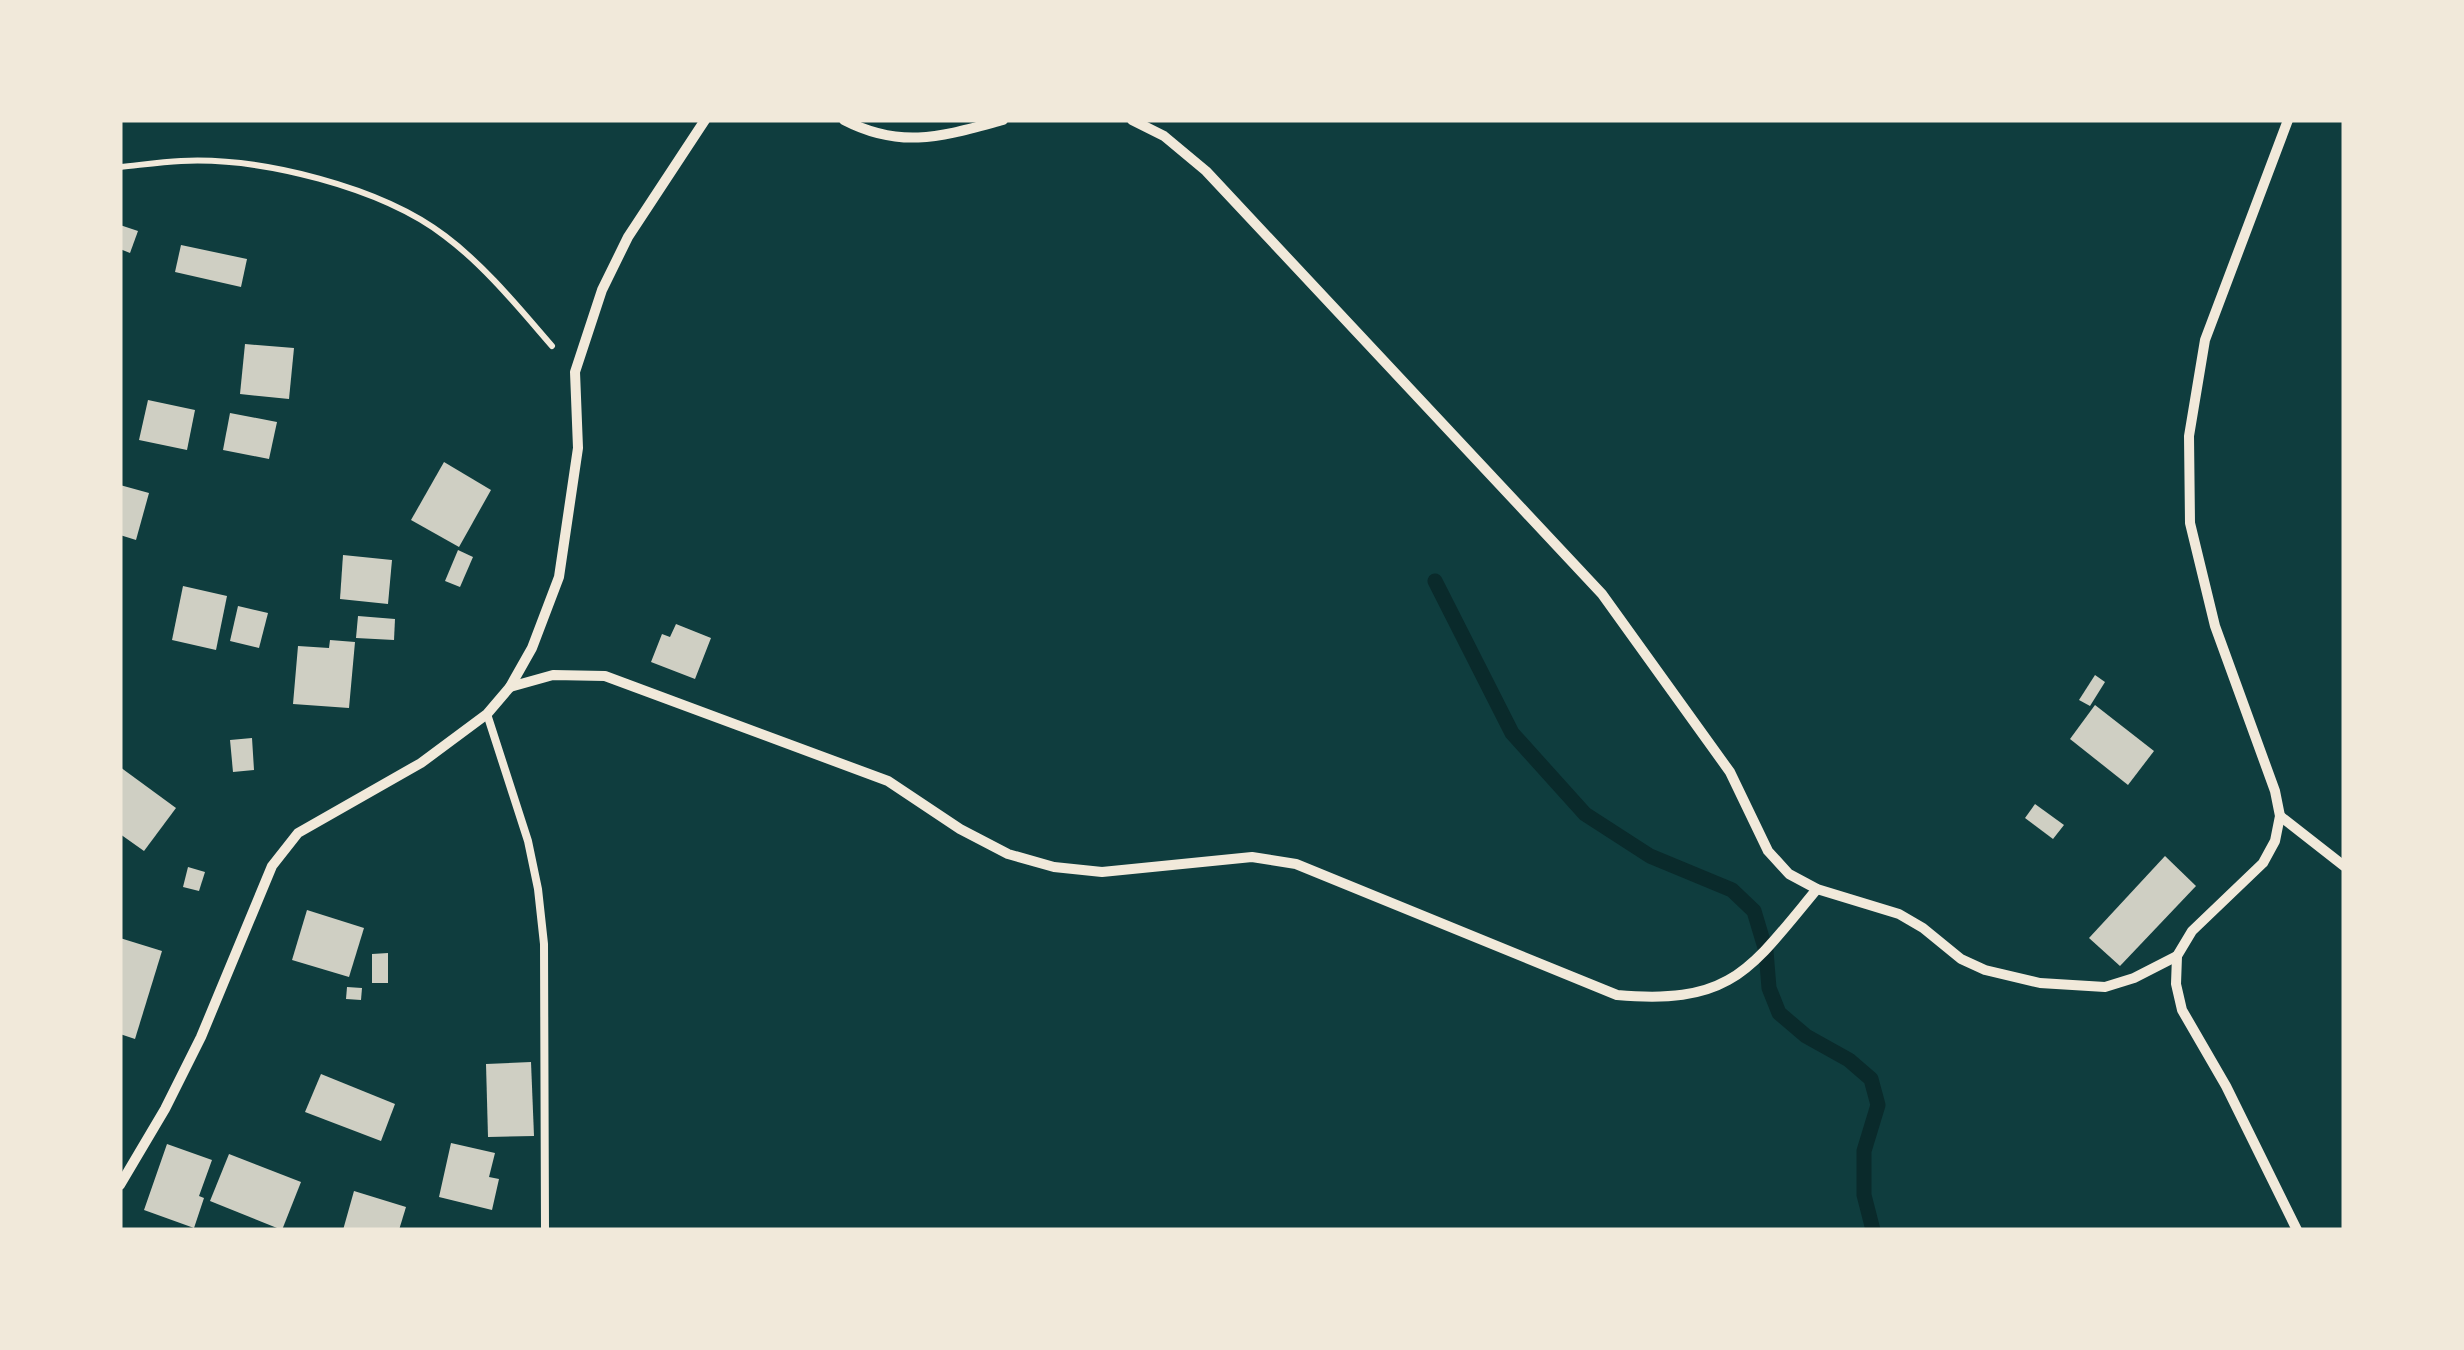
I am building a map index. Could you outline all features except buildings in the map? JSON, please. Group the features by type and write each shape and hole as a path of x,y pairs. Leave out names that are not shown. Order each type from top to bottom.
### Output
{"street":[{"path":"120,1185 201,1037 272,866 298,833 422,763 487,714 510,687 532,648 559,576 578,448 576,372 602,290 628,237 705,120"},
{"path":"844,120 865,131 914,140 1003,120"},
{"path":"1132,120 1164,136 1206,171 1602,594 1730,772 1768,851 1788,874 1817,890 1899,914 1961,958 1985,970 2040,983 2105,987 2134,978 2177,956"},
{"path":"2288,120 2205,340 2189,436 2190,523 2215,626 2275,791 2280,816 2263,863 2192,931 2177,956 2176,984 2182,1010 2210,1056 2296,1230"},
{"path":"510,687 553,674 605,676 888,781 960,829 1008,854 1054,868 1102,872 1252,857 1296,864 1617,995 1655,998 1697,994 1733,979 1766,951 1817,890"},
{"path":"2280,816 2344,866"}],"lane":[{"path":"487,714 528,841 538,889 544,944 545,1230"}],"path":[{"path":"120,167 184,160 234,164 296,174 386,201 444,235 497,284 576,372"}],"waterway":[{"path":"1435,581 1512,733 1585,814 1650,856 1732,890 1754,911 1766,951 1769,988 1779,1013 1871,1079 1878,1105 1864,1151 1864,1195 1873,1230"}]}
